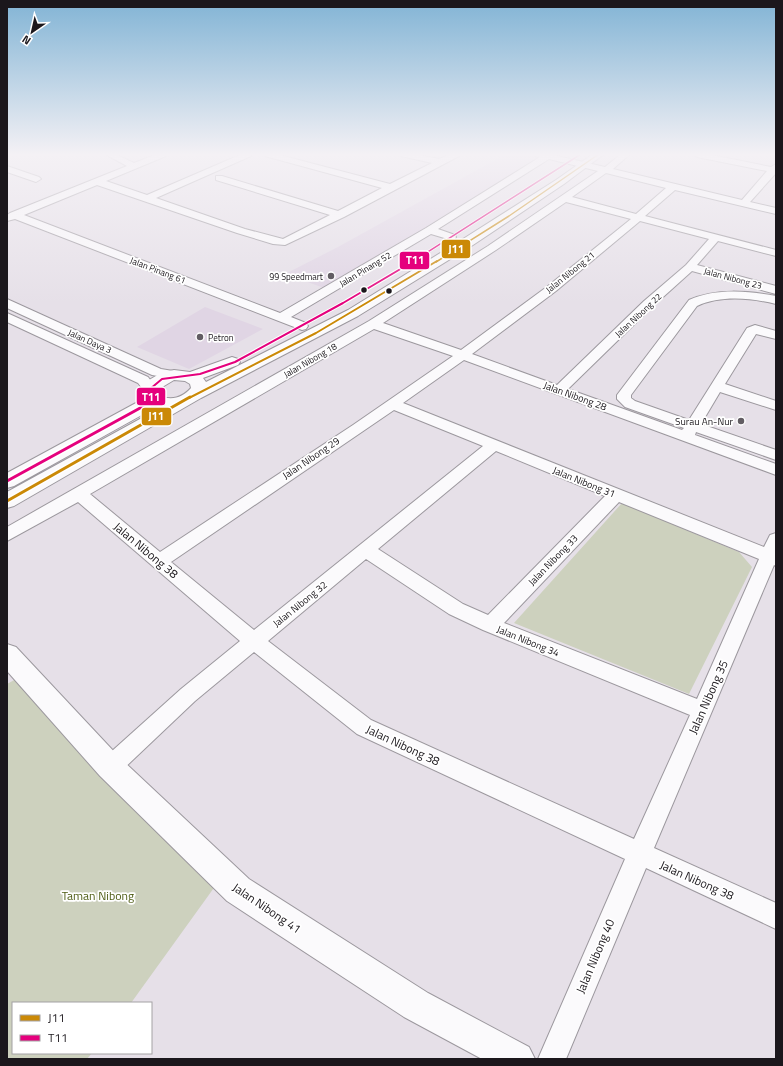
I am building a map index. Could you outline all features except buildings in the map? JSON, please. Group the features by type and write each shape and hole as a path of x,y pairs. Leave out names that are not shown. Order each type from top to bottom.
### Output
{"main road":[{"path":"7,481 142,407 159,380 218,368 302,326 339,306 506,204"},
{"path":"7,501 190,398 353,313 468,242 519,204"},
{"path":"150,393 160,403 167,404 190,398 200,388 199,384 182,376"},
{"name":"Jalan Nibong 41","path":"8,659 110,767 238,890 416,1005 518,1059"}],"street":[{"path":"11,217 42,204"},
{"path":"164,204 270,240 285,242 362,204"},
{"path":"303,204 340,215"},
{"name":"Jalan Pinang 52","path":"282,318 430,230 471,204"},
{"name":"Jalan Nibong 18","path":"7,535 373,324 492,248 555,204"},
{"path":"585,204 776,253"},
{"name":"Jalan Nibong 21","path":"463,355 567,275 654,204"},
{"path":"747,204 776,211"},
{"name":"Jalan Pinang 61","path":"11,217 302,326"},
{"path":"430,230 451,237"},
{"name":"Jalan Nibong 22","path":"559,390 648,304 690,267 715,238"},
{"name":"Jalan Nibong 23","path":"690,267 776,290"},
{"path":"776,300 762,297 735,297 699,300 693,303 624,395 624,399 630,404 689,431 776,455"},
{"name":"Jalan Daya 3","path":"7,303 157,372 182,376"},
{"name":"Jalan Daya 3","path":"7,316 143,380 150,393"},
{"name":"Jalan Nibong 28","path":"373,324 559,390 689,431 776,470"},
{"path":"689,431 751,331 756,329 776,335"},
{"name":"Jalan Nibong 29","path":"159,561 463,355"},
{"path":"716,386 776,406"},
{"name":"Jalan Nibong 31","path":"392,404 616,495 774,551"},
{"name":"Jalan Nibong 32","path":"110,767 188,695 494,445"},
{"name":"Jalan Nibong 38","path":"79,494 254,641 364,728 776,916"},
{"name":"Jalan Nibong 33","path":"490,625 616,495"},
{"name":"Jalan Nibong 34","path":"366,550 456,609 490,625 702,710"},
{"name":"Jalan Nibong 35","path":"640,854 702,710 774,551"},
{"name":"Jalan Nibong 40","path":"552,1059 596,952 640,854"}],"shaded area":[{"path":"416,204 468,204 327,289 285,274 338,247"},
{"path":"205,307 263,329 189,369 137,347"}],"green space":[{"path":"622,503 739,552 752,567 689,694 514,623"},
{"name":"Taman Nibong","path":"16,679 216,885 132,1002 12,1002 12,1054 91,1054 87,1059 7,1059 7,684"}],"transit line":[{"name":"T11","path":"7,481 142,407 151,397 150,389 162,379 200,374 229,365 343,303 505,204"},
{"name":"J11","path":"7,501 203,390 316,333 384,294 527,204"}],"place":[{"name":"99 Speedmart","path":"331,276"},
{"name":"Petron","path":"200,337"},
{"name":"Surau An-Nur","path":"741,421"}]}
